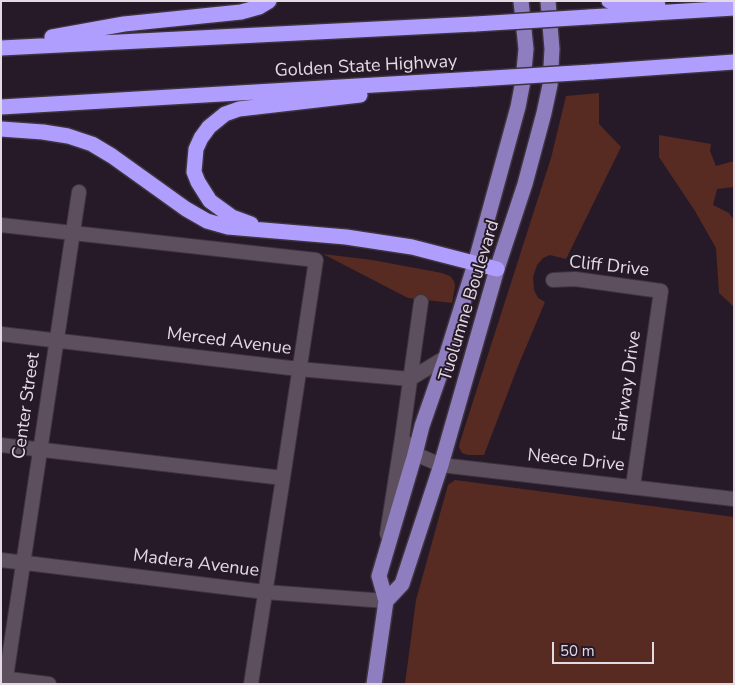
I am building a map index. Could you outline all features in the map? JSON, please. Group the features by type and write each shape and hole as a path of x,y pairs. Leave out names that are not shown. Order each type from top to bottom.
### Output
{"highway":[{"path":"1,47 124,24 242,12 259,7 269,1"},
{"path":"608,1 712,9"},
{"path":"1,47 589,18 734,8"},
{"name":"Golden State Highway","path":"1,107 728,63"},
{"path":"266,230 232,217 210,202 194,172 196,149 200,138 209,127 225,114 239,109 315,101 476,79"},
{"path":"1,129 68,136 92,144 112,156 186,209 207,221 228,227 346,237 412,247 497,269"}],"main road":[{"name":"Tuolumne Boulevard","path":"374,684 386,601 379,576 422,426 475,264 524,82 526,49 520,1"},
{"name":"Tuolumne Boulevard","path":"386,601 402,584 441,465 497,269 525,184 550,85 552,49 548,1"}],"street":[{"name":"Center Street","path":"4,680 78,192"},
{"path":"1,225 316,260 251,684"},
{"name":"Cliff Drive","path":"553,280 575,279 661,292"},
{"name":"Fairway Drive","path":"633,486 661,292"},
{"name":"Tuolumne Boulevard","path":"384,559 421,302"},
{"name":"Merced Avenue","path":"1,334 299,369 410,379"},
{"path":"410,379 446,357"},
{"path":"402,438 415,454"},
{"path":"1,445 283,478"},
{"name":"Neece Drive","path":"415,454 441,465 734,499"},
{"name":"Madera Avenue","path":"1,560 266,592 386,601"},
{"path":"4,680 49,684"}],"shaded area":[{"path":"599,93 599,124 621,147 566,259 550,255 543,258 537,265 533,277 534,290 538,298 545,302 484,455 462,453 459,447 460,442 551,158 566,96"},
{"path":"659,135 711,144 710,151 716,166 734,161 734,187 717,189 713,205 729,213 734,220 734,307 719,293 716,248 695,211 659,157"},
{"path":"323,254 372,260 450,276 455,286 452,303 408,298"},
{"path":"455,480 734,517 734,684 405,684 416,600 448,485"}]}
